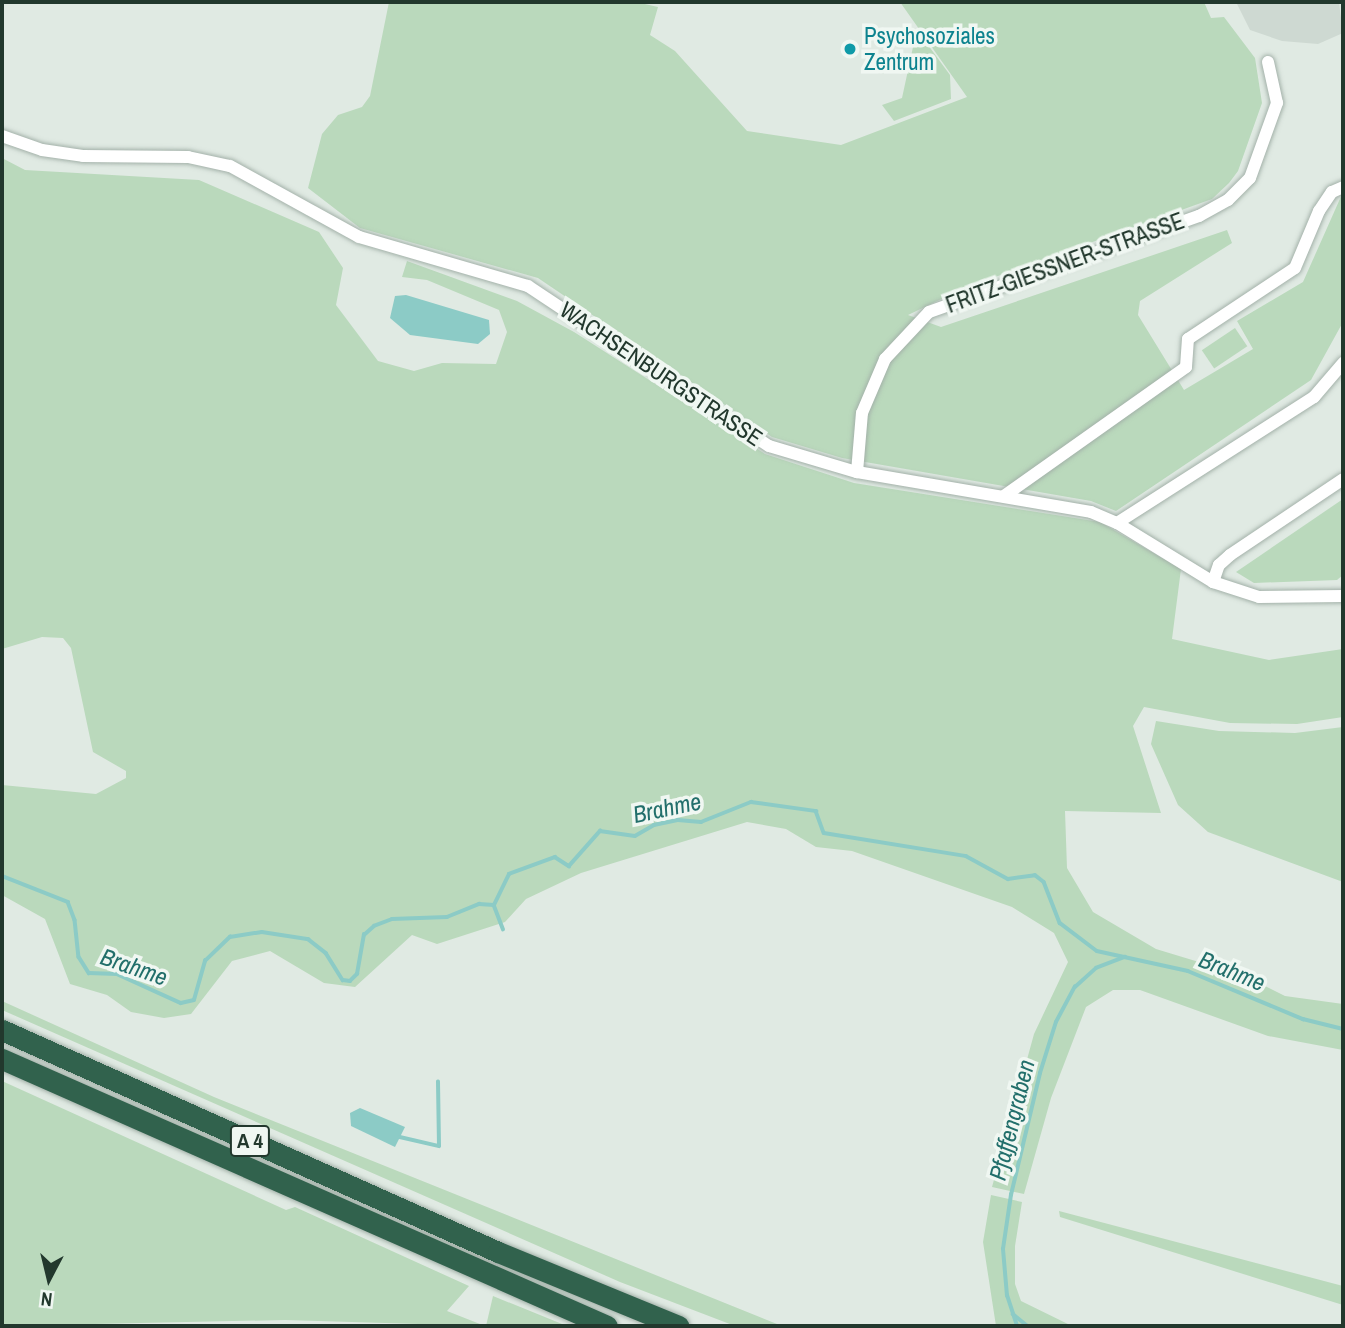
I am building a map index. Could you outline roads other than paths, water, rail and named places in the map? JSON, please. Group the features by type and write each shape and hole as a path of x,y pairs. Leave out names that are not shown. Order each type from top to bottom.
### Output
{"highway":[{"name":"A 4","path":"2,1030 498,1252 678,1326"},
{"name":"A 4","path":"2,1059 481,1273 607,1326"}],"street":[{"name":"FRITZ-GIESSNER-STRASSE","path":"857,472 862,413 885,359 929,312 1199,216 1228,200 1250,177 1277,103 1268,62"},
{"name":"WACHSENBURGSTRASSE","path":"2,136 42,150 83,156 188,157 230,166 359,237 528,286 769,446 857,472 1091,512 1117,523 1213,582 1259,597 1343,596"},
{"path":"1004,496 1186,367 1188,339 1295,268 1319,211 1332,192 1343,187"},
{"path":"1117,523 1314,397 1343,363"},
{"path":"1213,582 1219,565 1230,555 1343,479"}],"water":[{"path":"406,295 489,320 490,334 478,344 410,335 390,318 395,296"},
{"path":"360,1108 405,1127 395,1147 351,1126 350,1113"}],"waterway":[{"name":"Brahme","path":"2,876 68,902 75,920 79,957 89,973 117,974 181,1003 194,1000 205,961 230,937 262,932 308,939 326,953 343,980 350,981 357,974 364,935 374,926 392,919 447,917 479,904 494,905 509,874 555,857 569,866 600,831 635,836 654,825 678,820 701,822 751,802 816,811 824,833 966,856 1008,879 1035,875 1044,882 1060,923 1097,951 1188,971 1303,1019 1343,1029"},
{"path":"494,905 503,929"},
{"name":"Pfaffengraben","path":"1017,1326 1007,1296 1003,1249 1011,1195 1040,1073 1056,1022 1075,987 1096,968 1125,957"},
{"path":"400,1137 439,1146 438,1082"},
{"path":"1013,1314 1028,1326"}],"place":[{"name":"Psychosoziales Zentrum","path":"850,49"}]}
